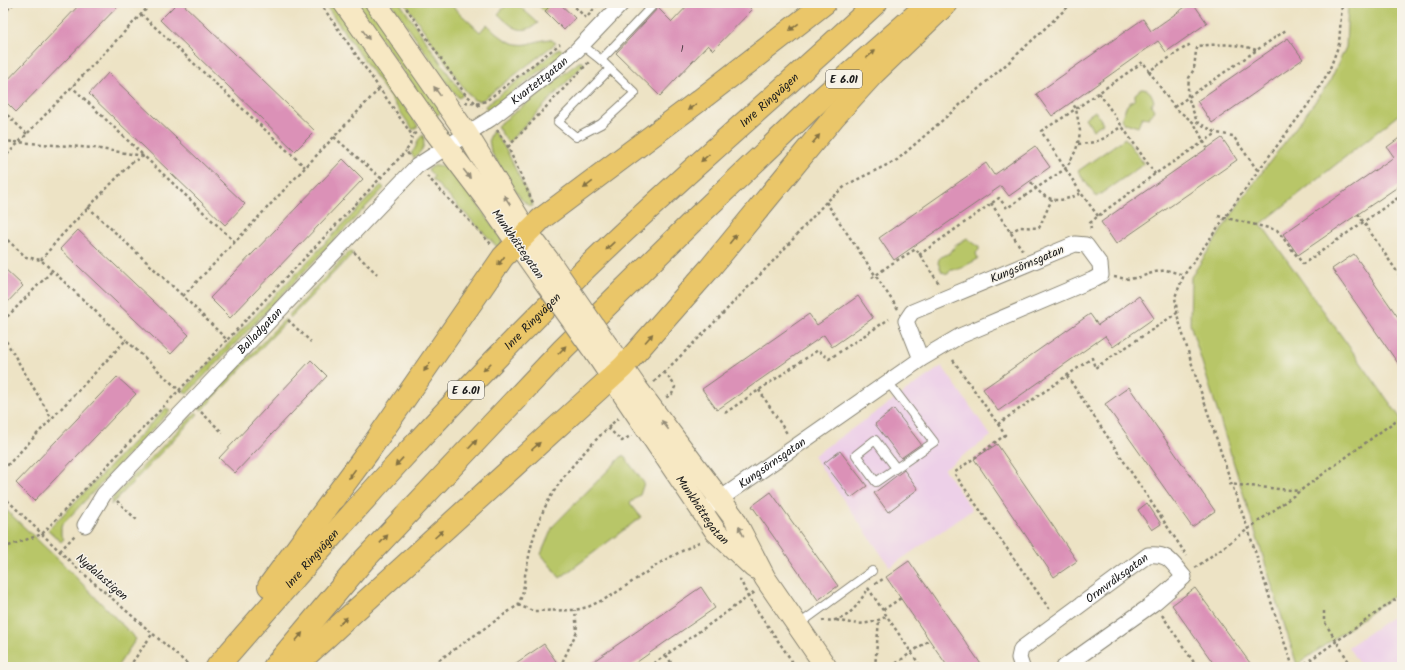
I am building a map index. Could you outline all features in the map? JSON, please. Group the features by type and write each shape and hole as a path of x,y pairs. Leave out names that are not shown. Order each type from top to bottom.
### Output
{"highway":[{"path":"209,667 363,458 503,257 541,219 700,100 825,3"},
{"name":"Inre Ringvägen","path":"217,667 294,578 390,472 482,372 528,325 633,223 876,3"},
{"name":"E 6.01","path":"274,667 363,561 563,349 695,219 823,97 929,3"},
{"path":"294,667 361,604 617,373 710,268 834,117 874,73 947,3"}],"main road":[{"name":"Munkhättegatan","path":"344,3 446,148 489,203 522,238 545,268 617,373 702,512 716,532 767,580 807,624 826,667"},
{"name":"Munkhättegatan","path":"376,3 467,134 522,238"},
{"name":"Munkhättegatan","path":"617,373 734,518 767,580"}],"street":[{"name":"Kvartettgatan","path":"446,148 490,119 534,85 582,45 622,3"},
{"name":"Balladgatan","path":"85,525 104,494 344,242 418,166 446,148"},
{"name":"Kungsörnsgatan","path":"702,512 921,359 960,336 1092,280 1101,275 1100,264 1086,245 1075,244 912,312 906,321"},
{"path":"906,321 921,359"},
{"name":"Ormvråksgatan","path":"1022,667 1019,658 1021,649 1148,555 1158,554 1167,557 1189,572"},
{"path":"1064,667 1154,603 1189,572"}],"lane":[{"path":"598,58 655,3"},
{"path":"582,45 598,58 610,69 635,93 601,124 576,138 558,122 610,69"},
{"path":"888,382 934,442 876,482 856,455 875,440 896,468"},
{"path":"807,624 872,571"}],"path":[{"path":"3,14 14,3"},
{"path":"3,159 152,3"},
{"path":"320,3 412,135"},
{"path":"571,3 597,30"},
{"path":"654,382 767,268 826,202 848,184 897,160 1009,62 1072,3"},
{"path":"1293,667 1248,529 1230,484 1194,371 1174,297 1184,275 1258,171 1313,98 1329,71 1339,44 1342,3"},
{"path":"141,14 306,167"},
{"path":"1174,107 1286,30"},
{"path":"1149,71 1192,43"},
{"path":"1256,50 1231,44 1198,46 1194,69 1189,78 1188,97 1197,122 1217,132 1233,136 1258,171"},
{"path":"508,147 598,58"},
{"path":"1098,216 1081,193 1041,131 1076,109 1143,62 1174,107 1194,123 1202,142 1207,148"},
{"path":"72,87 235,242"},
{"path":"183,296 380,88"},
{"path":"1099,93 1155,174"},
{"path":"919,254 999,198 1007,208 1065,169 1076,150 1080,131 1076,109 1072,102"},
{"path":"3,111 27,134"},
{"path":"1078,144 1091,144 1102,140 1122,126"},
{"path":"1091,229 1090,223 1098,216 1155,174 1217,132"},
{"path":"334,137 394,190"},
{"path":"3,141 94,148 144,156"},
{"path":"3,548 42,534 406,152"},
{"path":"41,260 61,236 132,162 144,156"},
{"path":"1031,182 1045,197 1056,201 1069,199 1081,193"},
{"path":"1218,216 1277,230 1302,264 1402,195"},
{"path":"1010,232 1020,227 1039,228 1052,200"},
{"path":"826,202 906,321"},
{"path":"991,204 1024,252"},
{"path":"88,207 183,296 226,340"},
{"path":"1358,214 1402,279"},
{"path":"3,236 26,257 41,260 223,433"},
{"path":"344,242 377,274"},
{"path":"872,278 891,264 916,249 940,285"},
{"path":"1101,275 1129,279 1166,270 1184,275"},
{"path":"3,321 52,271"},
{"path":"279,311 311,342"},
{"path":"998,424 1092,358 1095,368 1177,312"},
{"path":"725,413 818,350 829,359 889,319"},
{"path":"3,336 52,419"},
{"path":"3,470 126,340"},
{"path":"953,360 1005,435 954,473 1058,622"},
{"path":"662,400 672,394 675,387 664,372"},
{"path":"1067,376 1189,572 1402,416"},
{"path":"759,390 790,438"},
{"path":"429,667 518,605 524,592 529,556 538,523 552,493 571,466 618,418"},
{"path":"608,428 622,442 633,434"},
{"path":"1230,484 1300,491"},
{"name":"Nydalastigen","path":"3,496 77,568 191,667"},
{"path":"117,501 138,521"},
{"path":"60,551 85,525"},
{"path":"518,605 533,611 575,610 588,607 612,596 663,561 716,532"},
{"path":"862,579 921,667"},
{"path":"807,624 835,620 845,616 851,612 868,588 883,579"},
{"path":"649,667 767,580"},
{"path":"1300,667 1402,596"},
{"path":"883,610 900,598"},
{"path":"1154,603 1197,667"},
{"path":"560,667 577,631 575,610"},
{"path":"1324,611 1324,621 1352,667"},
{"path":"835,620 866,624 887,616"},
{"path":"875,667 879,620"},
{"path":"129,667 152,633"},
{"path":"891,667 929,640"},
{"path":"666,655 674,667"}],"shaded area":[{"path":"942,366 991,436 944,469 972,510 890,567 813,456"},
{"path":"1402,610 1402,667 1361,667 1348,647"}],"green space":[{"path":"324,3 332,3 418,126 413,130"},
{"path":"356,3 368,3 443,111 435,117"},
{"path":"391,3 400,3 463,95 459,98 449,86"},
{"path":"405,3 449,3 480,32 487,24 506,40 516,44 528,44 550,39 556,43 481,101 474,100 465,90"},
{"path":"508,3 516,3 538,23 526,29 512,26 498,14"},
{"path":"536,3 555,3 546,13"},
{"path":"1348,3 1402,3 1402,112 1261,224 1402,420 1402,590 1297,665 1190,324 1191,277 1242,199 1329,83 1346,47"},
{"path":"560,48 562,50 561,55 493,108 487,110 485,106"},
{"path":"579,62 583,62 584,64 508,143 497,126"},
{"path":"1141,89 1148,91 1151,94 1154,101 1151,105 1154,110 1149,118 1142,117 1138,127 1126,123 1124,124 1121,119 1127,105 1135,99 1135,94"},
{"path":"1095,111 1103,123 1093,130 1085,118"},
{"path":"493,130 506,149 533,206 529,206 521,199 491,152 489,139"},
{"path":"423,135 423,148 414,158 411,153 418,140"},
{"path":"1125,138 1144,164 1096,197 1078,171"},
{"path":"437,165 446,167 459,178 500,236 503,246 502,252 432,179 434,176 428,170"},
{"path":"381,185 384,188 187,394 183,391"},
{"path":"967,238 979,247 979,250 976,253 978,259 959,269 951,269 948,274 942,272 938,263 939,259 950,253 956,245"},
{"path":"350,251 353,253 290,318 288,316"},
{"path":"285,319 287,321 202,410 199,408"},
{"path":"166,408 170,411 61,526 61,535 64,539 61,542 48,530"},
{"path":"196,412 198,414 111,505 115,495"},
{"path":"623,455 644,483 640,495 630,503 641,517 560,578 541,554 553,526"},
{"path":"3,507 65,566 136,639 117,667 3,667"}],"building":[{"path":"81,3 121,3 16,112 3,99 3,85"},
{"path":"177,3 182,3 315,131 295,151 160,20"},
{"path":"553,3 559,3 575,18 564,30 545,11"},
{"path":"690,3 745,3 752,10 713,50 708,45 660,96 616,53 658,8 672,22"},
{"path":"1193,3 1207,23 1166,52 1158,41 1052,116 1036,94 1143,19 1151,31"},
{"path":"1288,38 1303,59 1212,123 1197,101"},
{"path":"108,73 245,204 225,225 89,94"},
{"path":"1402,136 1402,184 1298,255 1283,234 1394,157 1387,147"},
{"path":"1222,138 1237,160 1116,244 1101,222"},
{"path":"1035,146 1050,167 1009,196 1001,186 894,260 879,238 986,163 994,175"},
{"path":"343,159 363,179 230,318 210,298"},
{"path":"78,230 189,335 171,354 60,249"},
{"path":"1354,254 1402,323 1402,369 1332,269"},
{"path":"3,267 23,286 3,307"},
{"path":"858,296 873,318 832,347 824,335 717,410 702,389 809,314 817,325"},
{"path":"1139,296 1154,318 1113,347 1105,336 998,411 983,389 1090,314 1098,325"},
{"path":"311,360 327,376 235,473 219,458"},
{"path":"117,377 136,394 34,501 16,483"},
{"path":"1129,387 1215,511 1192,527 1105,404"},
{"path":"894,409 921,444 901,458 875,424"},
{"path":"997,444 1077,561 1054,577 974,459"},
{"path":"840,451 867,486 851,498 824,463"},
{"path":"904,470 918,489 888,512 874,493"},
{"path":"771,492 838,586 818,600 752,506"},
{"path":"1147,503 1161,524 1152,530 1138,510"},
{"path":"909,561 983,667 948,667 886,577"},
{"path":"701,587 715,608 630,667 585,667"},
{"path":"1195,588 1253,667 1216,667 1172,605"},
{"path":"544,644 560,667 510,667"}]}
